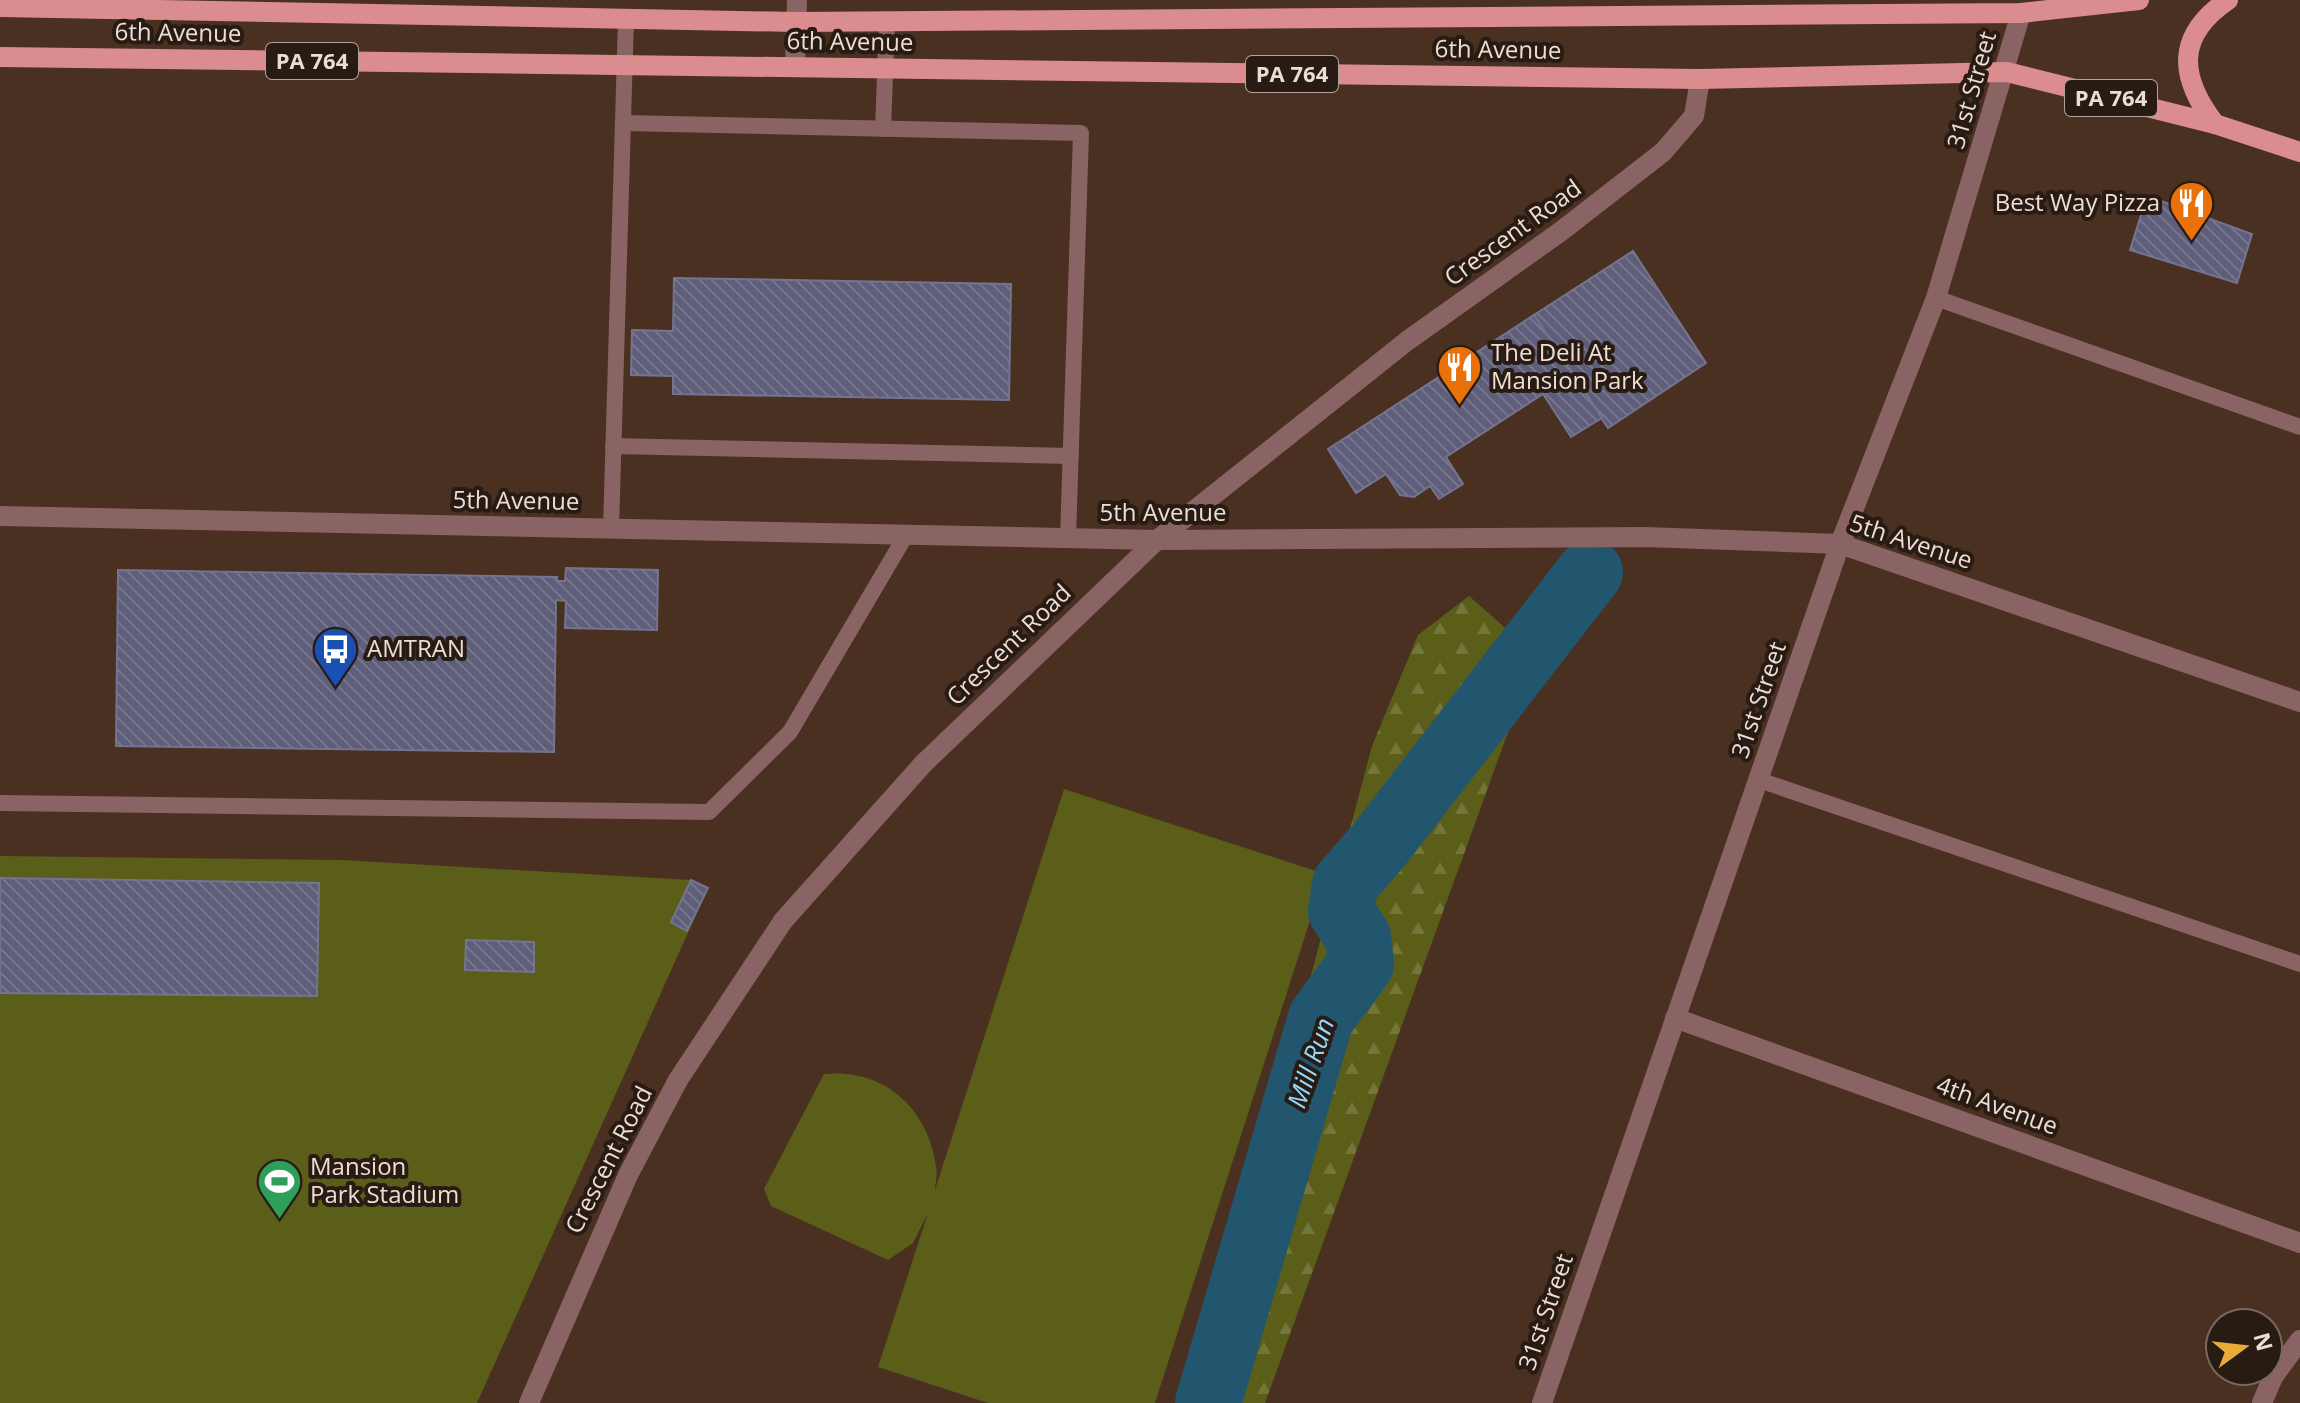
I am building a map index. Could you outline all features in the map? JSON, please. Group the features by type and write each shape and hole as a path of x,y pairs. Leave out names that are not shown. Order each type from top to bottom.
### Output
{"main road":[{"name":"PA 764","path":"2021,13 2139,0"},
{"path":"2215,124 2196,99 2189,77 2188,54 2193,33 2209,13 2228,0"},
{"name":"6th Avenue","path":"0,7 796,22 1552,10 2021,13"},
{"name":"6th Avenue","path":"0,57 1700,79"},
{"name":"PA 764","path":"1700,79 2007,72 2215,124 2300,152"}],"street":[{"path":"795,67 797,0"},
{"name":"31st Street","path":"1542,1403 1840,544 1936,298 2007,72 2021,13"},
{"name":"Crescent Road","path":"529,1403 588,1259 649,1134 685,1068 783,921 923,764 1157,540 1407,341 1632,179 1663,152 1694,116 1700,79"},
{"name":"5th Avenue","path":"0,516 1157,540 1645,537 1840,544 2300,702"},
{"name":"4th Avenue","path":"1675,1018 2300,1243"},
{"path":"2262,1403 2273,1377 2300,1340"}],"lane":[{"path":"611,529 626,19"},
{"path":"883,129 887,22"},
{"path":"623,123 1081,133 1068,538"},
{"path":"1936,298 2300,427"},
{"path":"613,446 1071,456"},
{"path":"0,803 709,812 790,732 906,535"},
{"path":"1759,780 2300,964"}],"green space":[{"path":"1469,596 1536,655 1265,1403 1184,1403 1280,1092 1372,746 1418,635"},
{"path":"1064,789 1325,874 1155,1403 988,1403 878,1367 928,1213 913,1243 888,1260 771,1206 764,1189 824,1074 845,1074 883,1085 913,1109 931,1145 937,1169 935,1190"},
{"name":"Mansion Park Stadium","path":"0,856 342,860 691,880 708,888 477,1403 0,1403"}],"building":[{"name":"Best Way Pizza","path":"2147,196 2252,234 2237,283 2130,250"},
{"path":"1633,251 1706,363 1608,428 1534,315"},
{"path":"674,278 1011,284 1009,400 673,394 673,376 631,375 632,330 673,331"},
{"name":"The Deli At Mansion Park","path":"1534,315 1602,418 1571,437 1543,394 1446,457 1463,484 1439,499 1430,486 1414,497 1400,495 1386,474 1356,493 1328,449"},
{"name":"AMTRAN","path":"566,568 658,570 657,630 565,628 566,601 556,600 554,752 116,746 118,570 557,577 557,581 565,581"},
{"path":"0,878 319,883 317,996 0,993"},
{"path":"691,880 708,888 687,931 671,922"},
{"path":"466,940 534,942 534,972 465,970"}],"waterway":[{"name":"Mill Run","path":"1208,1403 1321,1018 1361,964 1358,937 1341,911 1345,884 1379,845 1590,572"}],"place":[{"name":"Best Way Pizza","path":"2191,242"},
{"name":"The Deli At Mansion Park","path":"1460,406"},
{"name":"AMTRAN","path":"336,688"},
{"name":"Mansion Park Stadium","path":"279,1220"}]}
